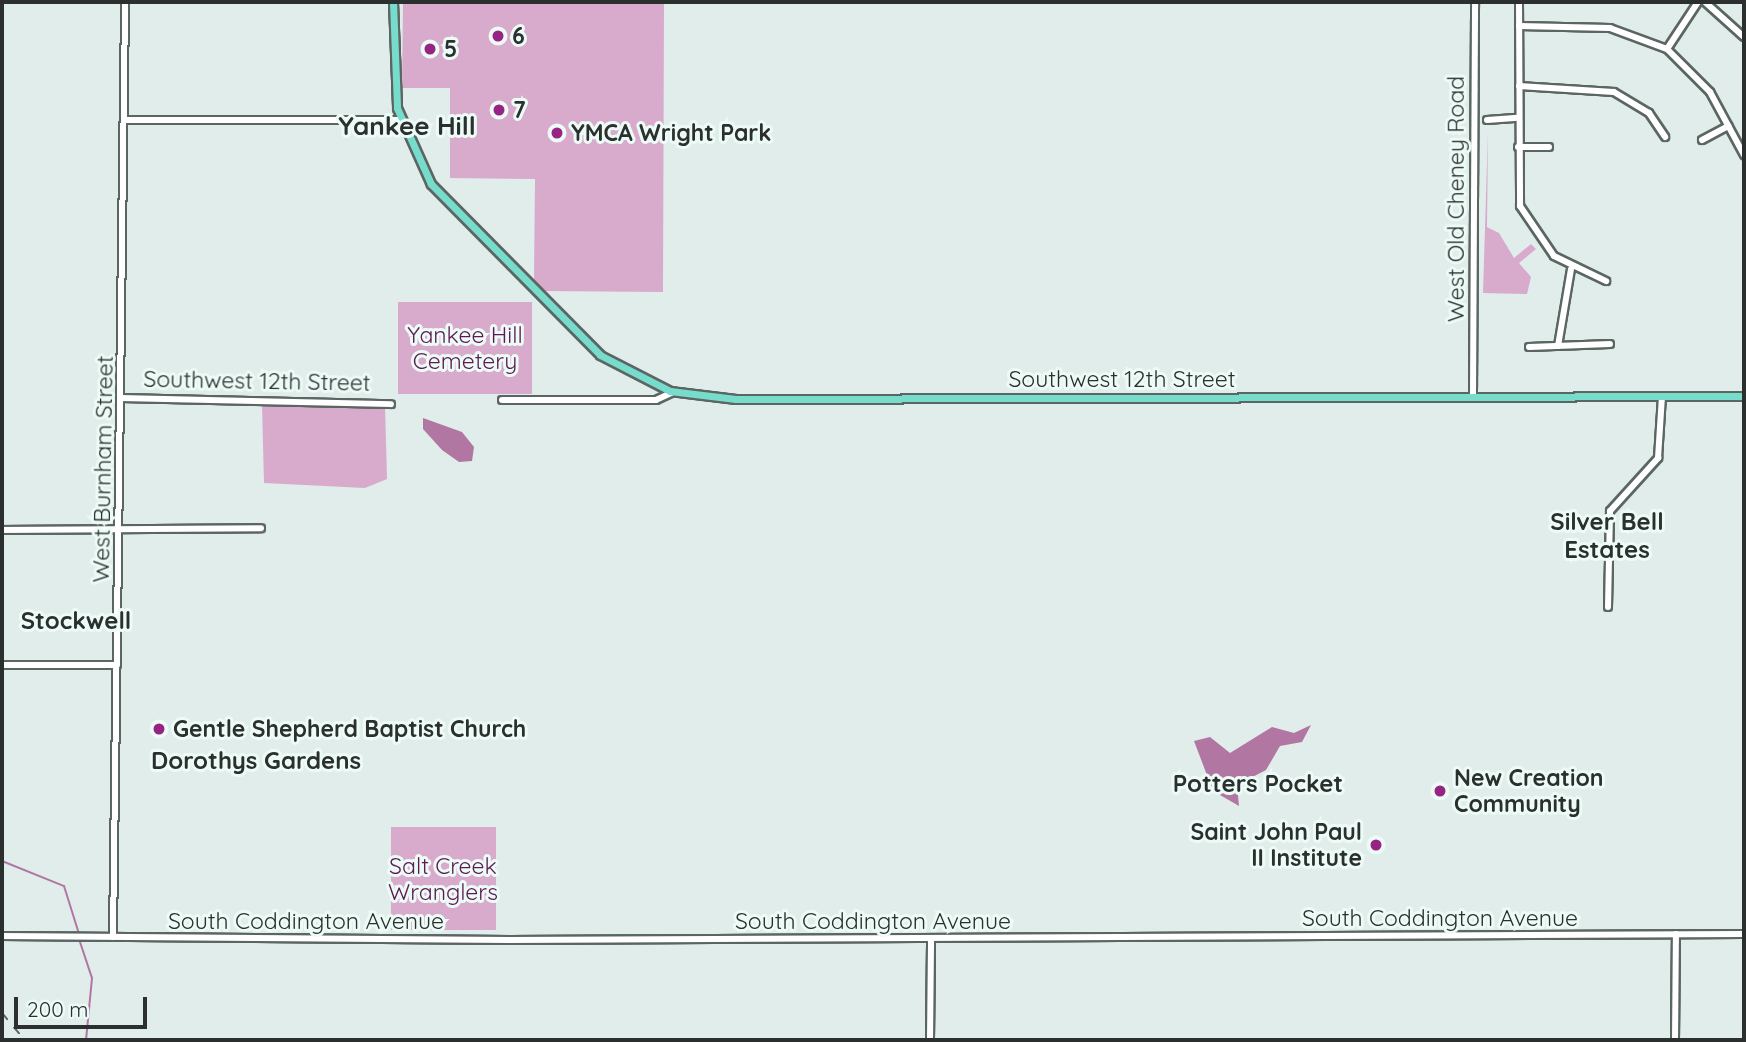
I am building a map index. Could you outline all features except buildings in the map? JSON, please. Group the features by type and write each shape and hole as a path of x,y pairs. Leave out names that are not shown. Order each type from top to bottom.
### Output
{"main road":[{"path":"393,2 400,120 439,194 580,337 625,372 673,392"},
{"name":"Southwest 12th Street","path":"673,392 833,399 1744,396"}],"street":[{"name":"West Burnham Street","path":"113,937 125,2"},
{"name":"West Old Cheney Road","path":"1473,396 1475,2"},
{"path":"1519,2 1518,147 1525,220 1571,269 1606,281"},
{"path":"1667,49 1698,2"},
{"path":"1705,2 1744,37"},
{"path":"1519,26 1610,28 1667,49 1698,77 1744,155"},
{"path":"1518,86 1614,92 1648,113 1665,137"},
{"path":"1488,120 1518,118"},
{"path":"124,120 400,120"},
{"path":"1702,140 1728,126"},
{"path":"1518,147 1549,147"},
{"path":"1558,346 1571,269"},
{"path":"1529,346 1610,344"},
{"name":"Southwest 12th Street","path":"502,400 656,400 673,392"},
{"path":"1608,607 1610,512 1658,458 1662,396"},
{"name":"Southwest 12th Street","path":"121,398 391,404"},
{"path":"2,530 261,528"},
{"path":"2,664 117,665"},
{"path":"1675,1040 1676,934"},
{"name":"South Coddington Avenue","path":"2,936 931,938 1744,934"},
{"path":"930,1040 931,938"}],"green space":[{"name":"YMCA Wright Park","path":"403,2 664,2 663,292 543,291 534,281 535,179 450,178 450,88 402,88"},
{"path":"1488,131 1487,227 1499,233 1514,258 1531,244 1536,249 1519,263 1531,277 1527,294 1483,293"},
{"name":"Yankee Hill Cemetery","path":"398,302 532,302 532,394 398,394"},
{"path":"262,405 385,406 387,479 365,488 264,483"},
{"name":"Salt Creek Wranglers","path":"391,827 496,827 496,930 391,930"}],"shaded area":[{"path":"423,418 462,432 474,447 472,461 459,462 442,450 423,429"},
{"path":"1311,725 1302,742 1280,746 1266,770 1237,785 1239,806 1213,791 1194,741 1210,737 1230,753 1272,727 1294,733"}],"waterway":[{"path":"2,861 64,886 79,934"},
{"path":"79,939 92,978 86,1040"}],"railway":[{"path":"2,1013 25,1040"}],"place":[{"name":"6","path":"498,36"},
{"name":"5","path":"430,49"},
{"name":"7","path":"499,110"},
{"name":"YMCA Wright Park","path":"557,133"},
{"name":"Gentle Shepherd Baptist Church","path":"159,729"},
{"name":"New Creation Community","path":"1440,791"},
{"name":"Saint John Paul II Institute","path":"1376,845"}],"district":[{"name":"Yankee Hill","path":"407,126"},
{"name":"Silver Bell Estates","path":"1607,536"},
{"name":"Stockwell","path":"76,621"},
{"name":"Dorothys Gardens","path":"256,761"},
{"name":"Potters Pocket","path":"1258,784"}]}
